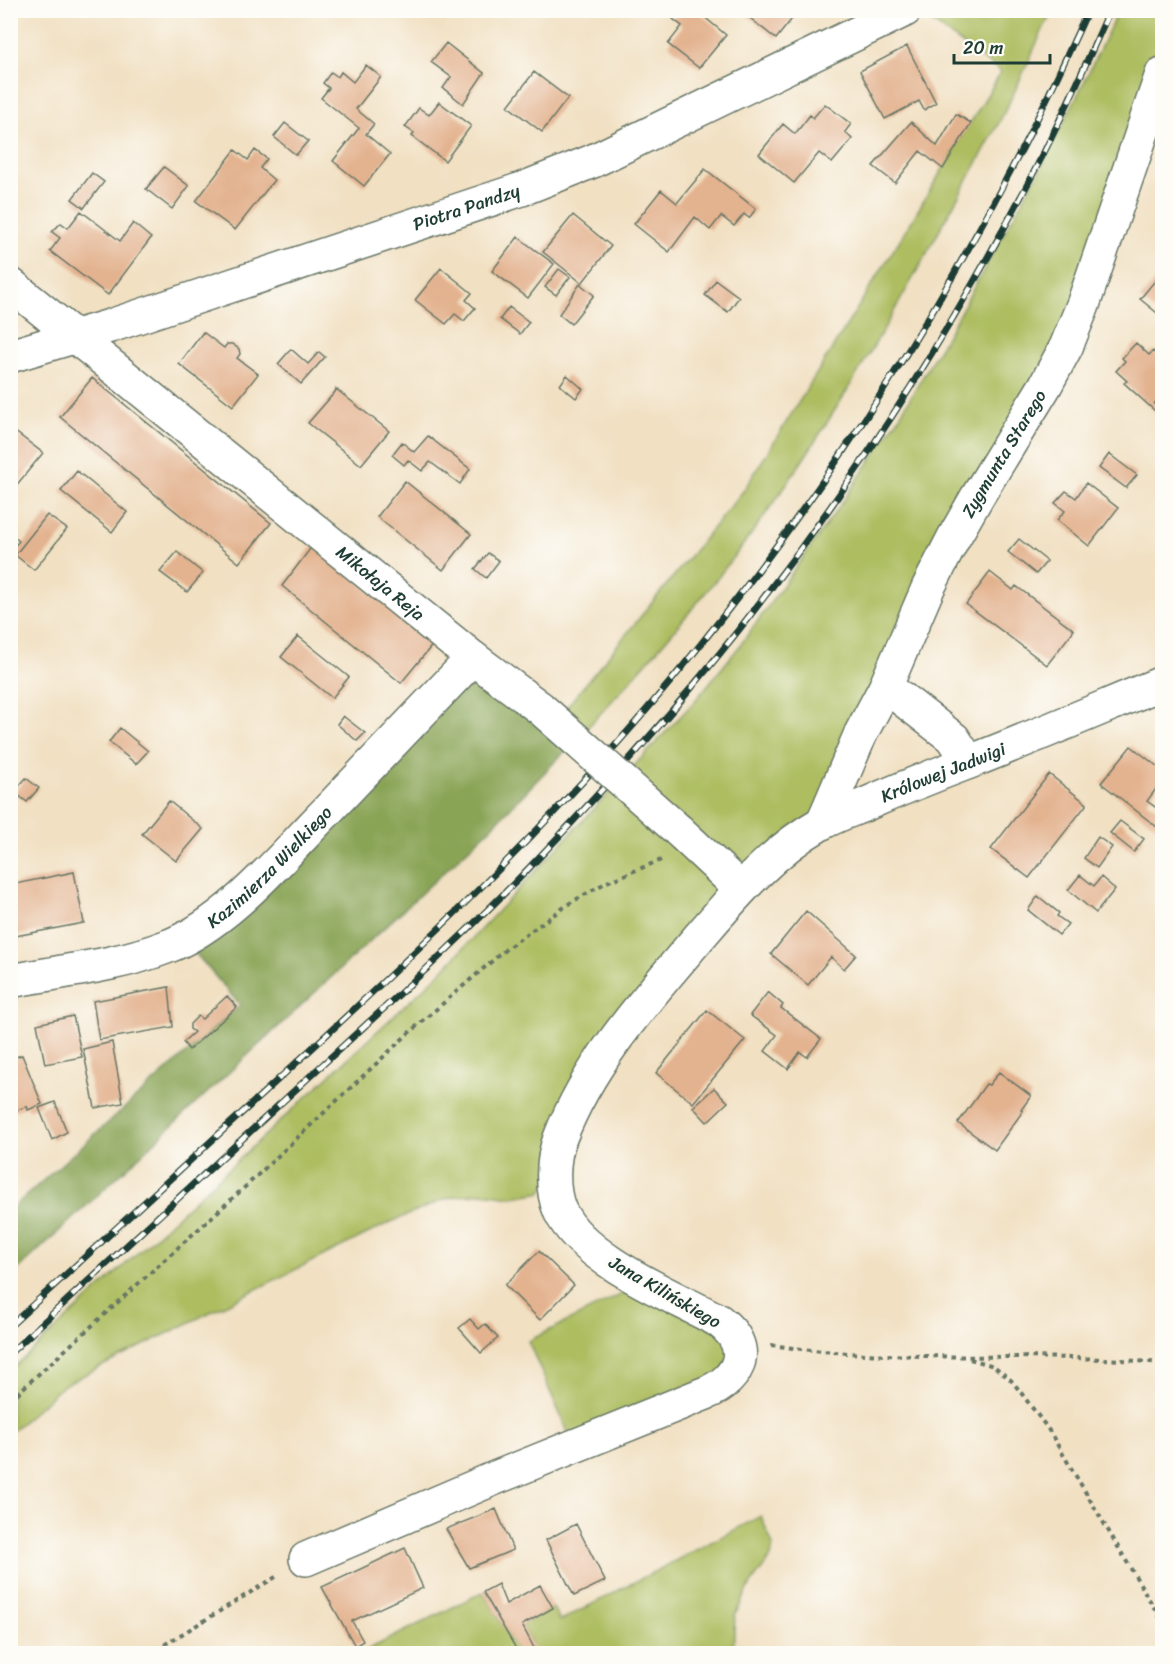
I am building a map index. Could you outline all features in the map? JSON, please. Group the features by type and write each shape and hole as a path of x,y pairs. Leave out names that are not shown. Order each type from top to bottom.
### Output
{"street":[{"name":"Piotra Pandzy","path":"10,356 76,337 543,181 593,161 904,10"},
{"name":"Zygmunta Starego","path":"822,822 861,733 885,688 928,588 953,539 1066,347 1083,305 1162,74"},
{"name":"Mikołaja Reja","path":"10,284 473,658 540,708 684,835 741,889"},
{"name":"Kazimierza Wielkiego","path":"10,981 113,962 166,947 202,929 245,894 285,855 473,658"},
{"name":"Królowej Jadwigi","path":"741,889 789,844 822,822 1162,683"},
{"path":"885,688 902,698 954,739 969,762"},
{"name":"Jana Kilińskiego","path":"306,1559 495,1478 711,1391 735,1370 741,1356 738,1341 731,1330 719,1321 625,1272 603,1257 567,1222 559,1209 554,1186 559,1141 578,1099 603,1057 630,1018 741,889"}],"path":[{"path":"10,1400 246,1186 411,1031 506,949 570,903 607,882 659,861 684,835"},
{"path":"738,1341 834,1353 1086,1358 1162,1363"},
{"path":"966,1357 994,1366 1013,1382 1048,1429 1162,1621"},
{"path":"149,1653 306,1559"}],"green space":[{"path":"917,11 1052,11 1006,109 979,160 869,355 824,428 777,499 710,588 643,667 573,743 552,725 744,490 911,222 1001,72"},
{"path":"1118,11 1162,11 1162,74 1083,305 823,822 630,1018 542,1192 513,1197 481,1193 448,1198 391,1222 64,1385 11,1432 11,1370 438,975 693,703 739,647 841,504 898,419 1040,169"},
{"path":"473,658 573,743 489,830 11,1276 11,1209 240,1005 183,939"},
{"path":"646,1282 719,1321 735,1369 574,1446 528,1341"},
{"path":"761,1516 773,1545 771,1557 751,1584 735,1615 733,1653 525,1653 534,1648 522,1625 553,1608 560,1621"},
{"path":"483,1592 519,1653 361,1653"}],"building":[{"path":"680,10 696,10 726,35 699,68 668,44 682,26 673,19"},
{"path":"740,10 799,10 776,39"},
{"path":"446,43 484,73 463,104 443,88 451,77 431,62"},
{"path":"907,46 936,103 924,110 919,101 885,119 860,71"},
{"path":"366,65 381,77 356,109 374,124 366,134 390,154 364,186 333,161 359,128 321,98 329,88 323,83 331,72 338,77 341,72 353,82"},
{"path":"534,72 568,98 542,132 508,106"},
{"path":"439,102 471,126 445,161 412,136 414,133 405,127 419,108 429,115"},
{"path":"825,104 851,124 845,132 852,139 832,163 819,153 794,183 759,154 783,124 795,134 810,115 813,118"},
{"path":"956,114 971,123 943,169 920,151 895,183 873,166 911,122 937,146"},
{"path":"285,123 308,141 296,155 274,137"},
{"path":"235,150 248,160 255,150 267,159 260,168 274,180 235,230 196,201"},
{"path":"164,167 189,186 172,209 146,189"},
{"path":"705,169 756,209 749,218 744,214 734,226 721,216 710,230 695,217 669,252 634,224 661,190 677,203"},
{"path":"92,173 104,182 84,208 72,199"},
{"path":"81,211 120,241 133,223 151,238 108,295 50,251 60,238 52,232 61,223 68,228"},
{"path":"573,215 611,246 582,283 543,252"},
{"path":"518,237 554,264 528,298 492,271"},
{"path":"441,268 472,293 466,300 475,308 464,321 455,314 446,324 415,300"},
{"path":"559,269 570,277 556,295 545,287"},
{"path":"1158,277 1162,281 1162,317 1140,299"},
{"path":"716,280 739,297 728,312 705,295"},
{"path":"580,284 594,295 571,324 559,314"},
{"path":"509,307 529,322 520,334 500,319"},
{"path":"203,332 224,348 227,344 232,344 239,349 240,354 237,358 258,374 233,406 179,364"},
{"path":"1136,343 1149,355 1153,351 1162,360 1162,396 1154,404 1158,408 1155,411 1124,383 1127,381 1116,371 1125,361 1122,358"},
{"path":"291,349 308,364 319,352 325,357 301,384 278,364"},
{"path":"567,375 583,389 576,398 560,385"},
{"path":"92,378 271,523 239,563 60,417"},
{"path":"336,389 389,431 361,465 308,423"},
{"path":"10,428 43,453 10,493"},
{"path":"428,436 470,469 460,484 430,462 422,471 408,460 404,465 392,455 402,442 414,452"},
{"path":"1109,454 1137,475 1126,488 1099,468"},
{"path":"77,471 127,512 112,532 61,491"},
{"path":"405,481 471,534 443,570 377,517"},
{"path":"1086,483 1118,508 1089,546 1057,520 1065,511 1055,503 1066,491 1076,498"},
{"path":"47,515 67,529 34,570 15,555"},
{"path":"10,533 19,541 10,551"},
{"path":"1019,539 1047,561 1036,574 1008,552"},
{"path":"313,545 434,643 401,683 282,586"},
{"path":"177,552 203,573 187,592 160,572"},
{"path":"488,553 499,561 486,578 475,569"},
{"path":"990,572 1013,590 1016,586 1074,630 1047,665 966,604"},
{"path":"298,636 349,677 332,698 281,657"},
{"path":"343,716 365,733 357,741 337,724"},
{"path":"120,728 148,751 136,764 109,742"},
{"path":"1131,746 1162,770 1162,781 1147,801 1162,812 1162,831 1101,783"},
{"path":"1049,774 1087,804 1029,878 991,849"},
{"path":"26,778 39,788 27,802 14,792"},
{"path":"169,801 203,829 176,861 142,834"},
{"path":"1120,821 1144,839 1134,852 1110,833"},
{"path":"1098,837 1112,847 1097,868 1084,858"},
{"path":"74,872 84,923 10,937 10,885"},
{"path":"1080,875 1094,886 1101,877 1115,889 1096,913 1068,890"},
{"path":"1038,896 1059,913 1057,916 1068,924 1059,935 1028,910"},
{"path":"806,911 856,955 844,969 831,957 808,985 771,954"},
{"path":"169,987 173,1027 99,1040 93,1001"},
{"path":"768,992 783,1005 781,1008 821,1039 807,1057 800,1052 788,1069 765,1051 777,1035 750,1015"},
{"path":"227,996 237,1007 189,1050 183,1042 194,1032 190,1029 190,1024 198,1016 202,1019"},
{"path":"707,1010 745,1040 693,1103 656,1073"},
{"path":"73,1016 82,1057 45,1064 37,1024"},
{"path":"112,1042 123,1103 95,1108 83,1049"},
{"path":"22,1055 42,1104 28,1110 27,1106 10,1113 10,1059"},
{"path":"999,1072 1031,1096 995,1150 958,1123 986,1084 989,1085"},
{"path":"714,1088 728,1102 707,1122 693,1107"},
{"path":"55,1102 67,1132 52,1140 39,1108"},
{"path":"539,1251 574,1285 540,1320 505,1285"},
{"path":"470,1319 479,1329 485,1324 498,1338 481,1353 459,1328"},
{"path":"496,1509 513,1550 469,1568 446,1529"},
{"path":"576,1524 605,1581 574,1596 546,1540"},
{"path":"405,1548 423,1588 352,1621 363,1641 355,1646 322,1587"},
{"path":"498,1584 506,1604 540,1585 553,1608 522,1625 534,1648 525,1654 519,1654 483,1592"}],"railway":[{"path":"10,1326 434,933 532,836 625,735 670,682 766,560 898,368 1013,166 1088,10"},
{"path":"10,1353 477,921 588,805 699,679 791,562 830,508 938,343 1035,170 1110,10"}]}
